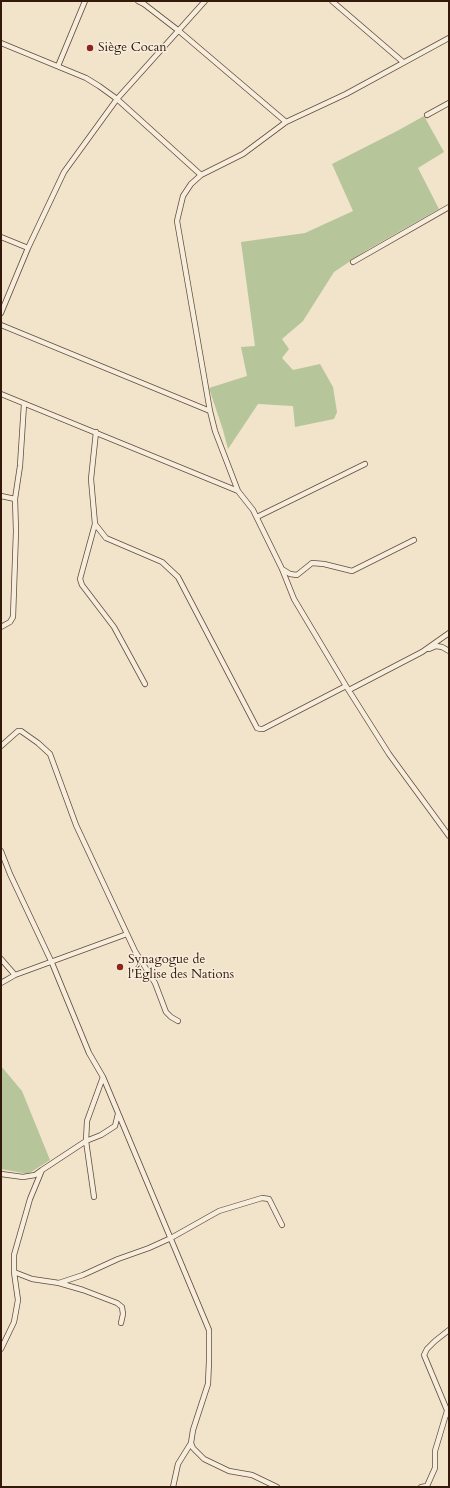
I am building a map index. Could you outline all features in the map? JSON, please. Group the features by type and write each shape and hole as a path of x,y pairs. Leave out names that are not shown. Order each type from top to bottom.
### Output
{"street":[{"path":"58,66 85,1"},
{"path":"138,1 179,31 286,122"},
{"path":"1,313 28,248 64,172 118,99 205,1"},
{"path":"332,1 404,62"},
{"path":"449,38 346,94 286,122 243,154 201,175 191,184 183,196 177,221 210,411 215,431 238,492 257,517 282,569 294,599 346,686 389,754 449,836"},
{"path":"1,43 86,78 118,99 201,175"},
{"path":"427,115 449,103"},
{"path":"353,262 449,207"},
{"path":"1,237 28,248"},
{"path":"1,325 210,411"},
{"path":"1,394 238,492"},
{"path":"1,627 10,622 13,617 16,530 15,499 20,466 24,404"},
{"path":"96,432 91,479 96,524 80,579 82,585 114,627 145,684"},
{"path":"257,517 365,464"},
{"path":"1,496 15,499"},
{"path":"96,524 106,538 162,562 178,577 257,728 260,730 346,686"},
{"path":"282,569 290,574 297,575 312,563 324,564 352,571 414,540"},
{"path":"422,652 449,633"},
{"path":"349,690 436,646 442,647 449,651"},
{"path":"1,746 18,731 21,731 50,754 76,825 135,951 155,983 166,1012 178,1021"},
{"path":"1,851 10,874 52,963 90,1053 103,1077 209,1330 208,1384 193,1430 191,1443 178,1464 173,1487"},
{"path":"1,983 15,975 52,963 127,934"},
{"path":"1,960 15,975"},
{"path":"94,1197 86,1141 87,1121 103,1077"},
{"path":"1,1174 22,1177 35,1175 86,1141 101,1136 115,1126 118,1114"},
{"path":"1,1349 14,1322 18,1300 14,1272 14,1255 19,1233 30,1199 42,1170"},
{"path":"59,1283 83,1275 118,1259 150,1248 219,1211 262,1198 269,1199 282,1224"},
{"path":"14,1272 32,1279 59,1283 83,1290 117,1303 122,1307 123,1314 121,1323"},
{"path":"421,1487 427,1486 435,1468 435,1451 448,1413 424,1355 427,1349 435,1341 449,1330"},
{"path":"191,1443 193,1448 204,1459 229,1471 252,1475 277,1487"}],"green space":[{"path":"424,116 444,152 418,168 439,209 367,250 334,272 303,321 282,339 289,349 282,358 293,370 320,364 333,387 337,412 334,419 295,427 293,406 258,404 228,449 209,388 247,376 241,347 255,346 241,242 305,233 353,211 332,164"},
{"path":"1,1066 22,1091 50,1160 28,1174 1,1169"}],"place":[{"name":"Siège Cocan","path":"90,48"},
{"name":"Synagogue de l'Église des Nations","path":"120,967"}]}
